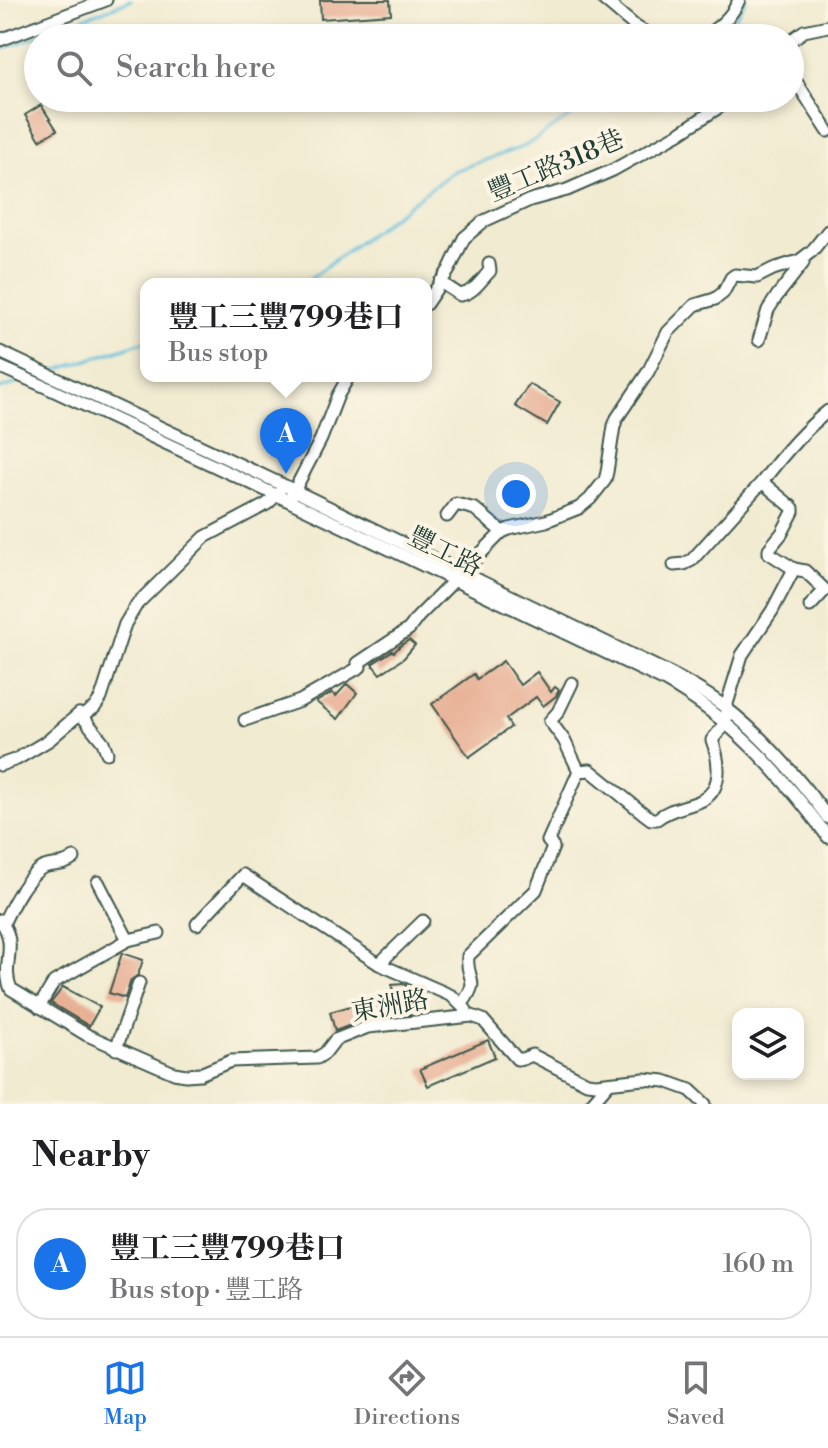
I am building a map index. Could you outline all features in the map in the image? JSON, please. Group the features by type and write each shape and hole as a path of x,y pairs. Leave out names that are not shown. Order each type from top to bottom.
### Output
{"street":[{"path":"42,24 106,0"},
{"path":"604,0 632,24"},
{"path":"720,24 735,10 739,0"},
{"path":"804,31 828,26"},
{"path":"0,40 24,31"},
{"path":"804,94 828,131"},
{"name":"豐工路318巷","path":"432,295 449,270 464,238 484,221 530,200 567,190 613,170 678,134 709,112"},
{"path":"245,720 300,701 360,667 358,663 409,629 502,532 546,521 579,508 605,480 617,418 654,362 668,332 695,305 723,293 735,275 757,277 803,259 828,231"},
{"path":"759,340 768,310 803,259"},
{"path":"440,282 460,295 465,294 490,271 489,264"},
{"name":"豐工路","path":"0,352 286,494 673,675 726,707 763,741 800,779 828,818"},
{"name":"豐工路","path":"0,367 286,494"},
{"path":"0,765 43,744 79,714 82,716 94,708 101,698 125,624 137,604 205,537 286,494 321,439 346,382"},
{"path":"674,565 692,560 782,456 828,411"},
{"path":"762,482 793,508 769,553 794,569 805,571 825,590 810,606"},
{"path":"447,516 456,504 475,509 502,532"},
{"path":"579,771 590,770 651,819 707,797 720,770 712,740 726,723 726,707 742,655 772,611 794,569"},
{"name":"豐工路","path":"458,576 691,696 754,748 828,837"},
{"path":"462,1004 472,991 473,984 468,956 536,890 553,847 548,841 579,771 564,740 550,721 558,712 572,683"},
{"path":"82,716 103,742 107,753"},
{"path":"2,922 13,901 42,867 66,864 74,858"},
{"path":"197,924 243,875 379,964 452,996 472,1016 483,1020 517,1059 532,1055 587,1083 644,1079 665,1081 690,1090 705,1104"},
{"path":"98,882 128,940"},
{"path":"379,964 423,921"},
{"name":"東洲路","path":"2,922 9,940 4,978 11,989 87,1035 174,1073 193,1076 231,1061 317,1058 335,1040 368,1027 472,1016"},
{"path":"39,1007 54,982 128,940 159,933"},
{"path":"116,1049 139,983"},
{"path":"591,1104 609,1083"}],"building":[{"path":"320,0 390,0 391,14 321,19"},
{"path":"45,112 57,130 40,140 25,115"},
{"path":"529,384 560,402 547,425 515,406"},
{"path":"409,640 415,645 404,658 380,674 372,664"},
{"path":"503,661 520,685 537,672 551,692 555,687 559,690 543,706 536,697 506,719 511,727 469,757 432,704 474,674 477,679"},
{"path":"347,684 357,693 338,719 316,702 332,693 336,696"},
{"path":"122,953 143,960 125,998 109,993"},
{"path":"392,985 406,985 410,1014 367,1019 335,1031 330,1012 393,994"},
{"path":"63,987 100,1007 89,1026 51,1003"},
{"path":"488,1040 495,1057 428,1086 420,1069"}],"waterway":[{"path":"68,24 131,0"},
{"path":"730,24 746,0"},
{"path":"0,50 24,41"},
{"path":"311,278 454,171 525,146 577,112"},
{"path":"51,372 140,343"},
{"path":"0,389 21,382"}],"place":[{"name":"豐工三豐799巷口","path":"286,474"}]}
